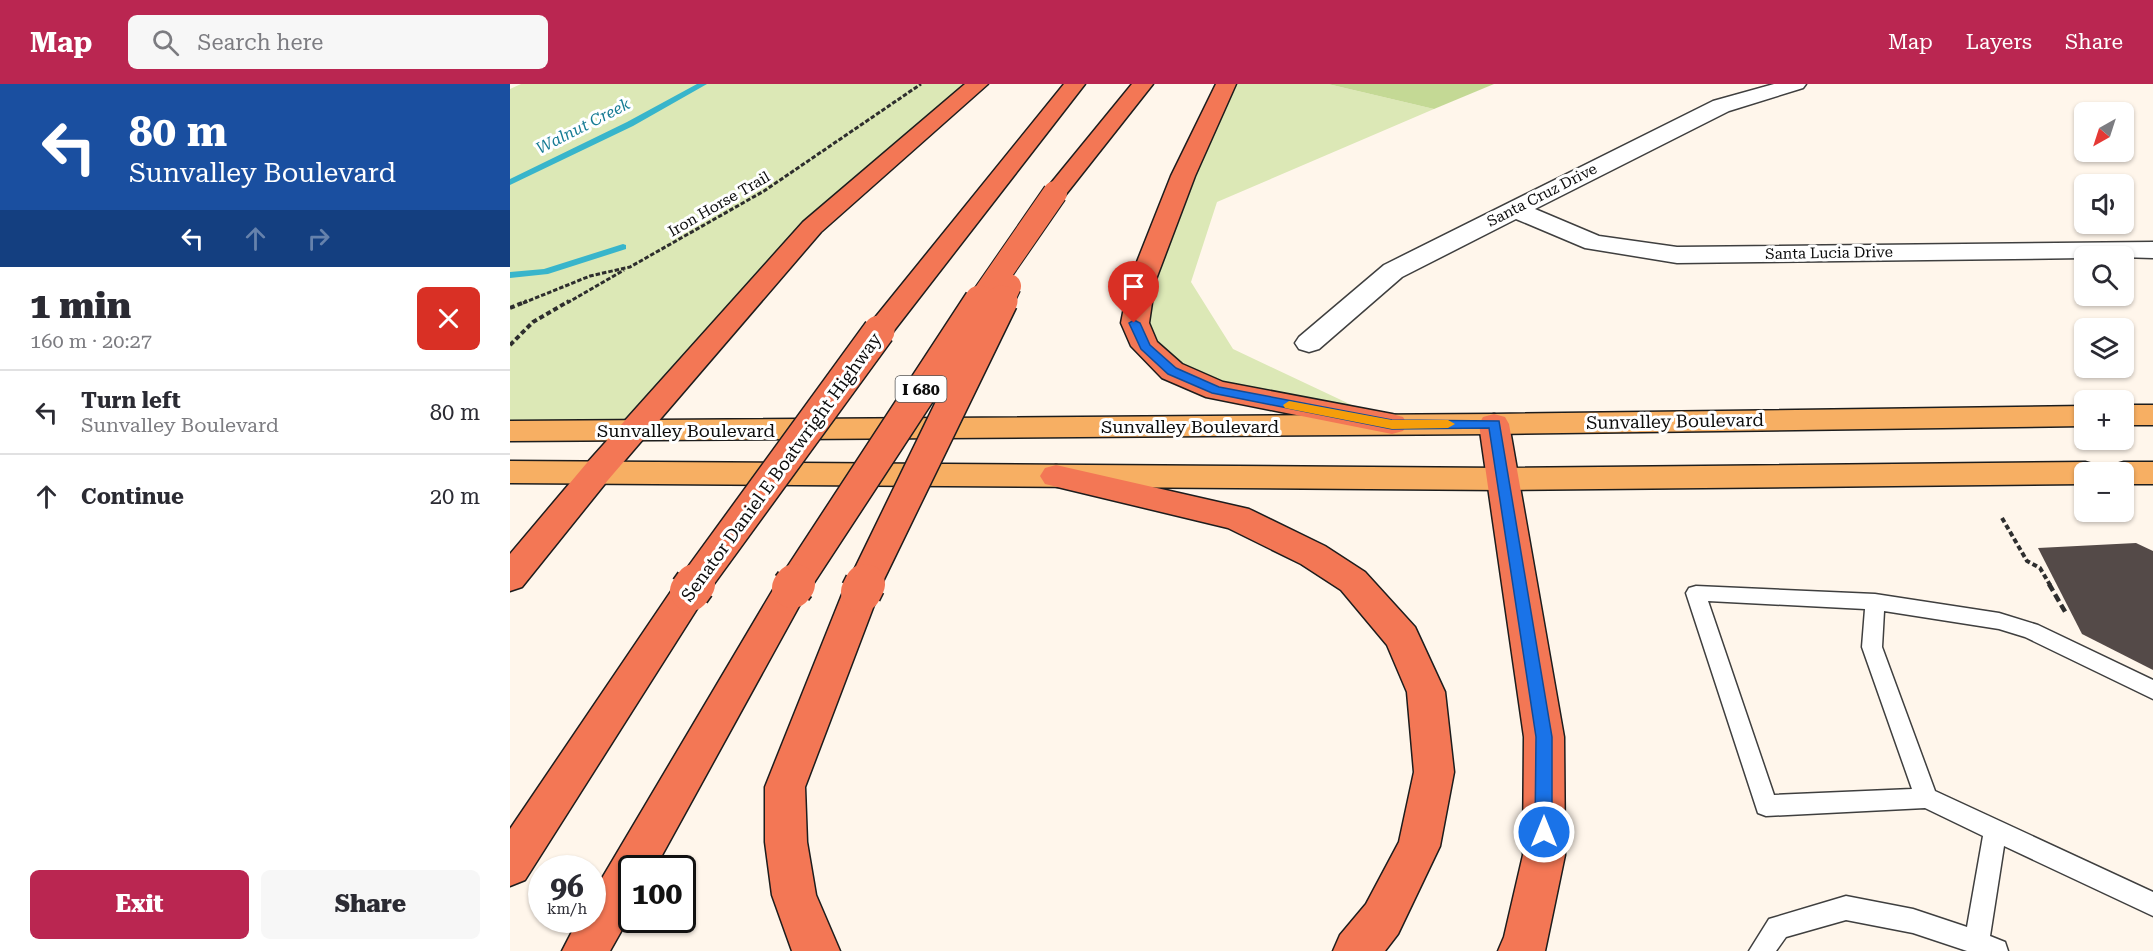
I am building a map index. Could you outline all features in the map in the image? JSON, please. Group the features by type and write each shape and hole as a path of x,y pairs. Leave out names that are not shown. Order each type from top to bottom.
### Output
{"highway":[{"path":"510,578 633,430 812,227 978,84"},
{"name":"Senator Daniel E Boatwright Highway","path":"510,866 690,591 879,331 1075,84"},
{"name":"I 680","path":"640,855 792,588 959,331 1054,193 1143,84"},
{"path":"1226,84 1183,176 1142,282 1134,323 1145,346 1172,371 1216,390 1392,424"},
{"path":"817,951 809,938 794,895 786,842 785,787 861,592 1054,193"},
{"path":"1494,424 1544,737 1544,855 1525,945 1521,951"},
{"path":"1056,476 1237,518 1313,555 1353,581 1402,637 1426,692 1434,772 1419,846 1382,920 1356,951"},
{"name":"I 680","path":"585,951 618,893"}],"main road":[{"path":"2134,415 2153,415"},
{"name":"Sunvalley Boulevard","path":"510,431 1494,424 2074,416"},
{"path":"510,472 1503,479 2074,473"},
{"path":"2134,473 2153,473"}],"street":[{"name":"Santa Cruz Drive","path":"1309,343 1393,271 1721,106 1796,84"},
{"name":"Santa Lucia Drive","path":"1513,209 1594,243 1677,255 2153,250"}],"lane":[{"path":"2153,690 2031,631 1999,621 1875,602 1696,593 1766,806 1926,798 2153,904"},
{"path":"1875,602 1872,646 1926,798"},
{"path":"1761,951 1778,927 1846,908 1913,921 1986,946 1995,831"}],"path":[{"name":"Iron Horse Trail","path":"510,308 590,276 630,267 764,191 921,84"},
{"path":"510,345 533,322 630,267"},
{"path":"2002,518 2027,561 2040,568 2072,622"}],"green space":[{"path":"521,84 978,84 846,196 633,430 510,431 510,89"},
{"path":"1226,84 1328,84 1434,109 1217,202 1191,282 1233,349 1392,424 1216,390 1145,346 1142,282"},
{"path":"1328,84 1494,84 1434,109"}],"building":[{"path":"2136,543 2153,551 2153,670 2082,634 2038,548"}],"waterway":[{"name":"Walnut Creek","path":"510,182 630,124 703,84"},
{"path":"510,275 545,272 623,247"}],"slow traffic":[{"path":"1289,405 1392,424 1448,424"}],"route":[{"path":"1134,323 1145,346 1172,371 1216,390 1392,424 1494,424 1544,737 1544,832"}]}
